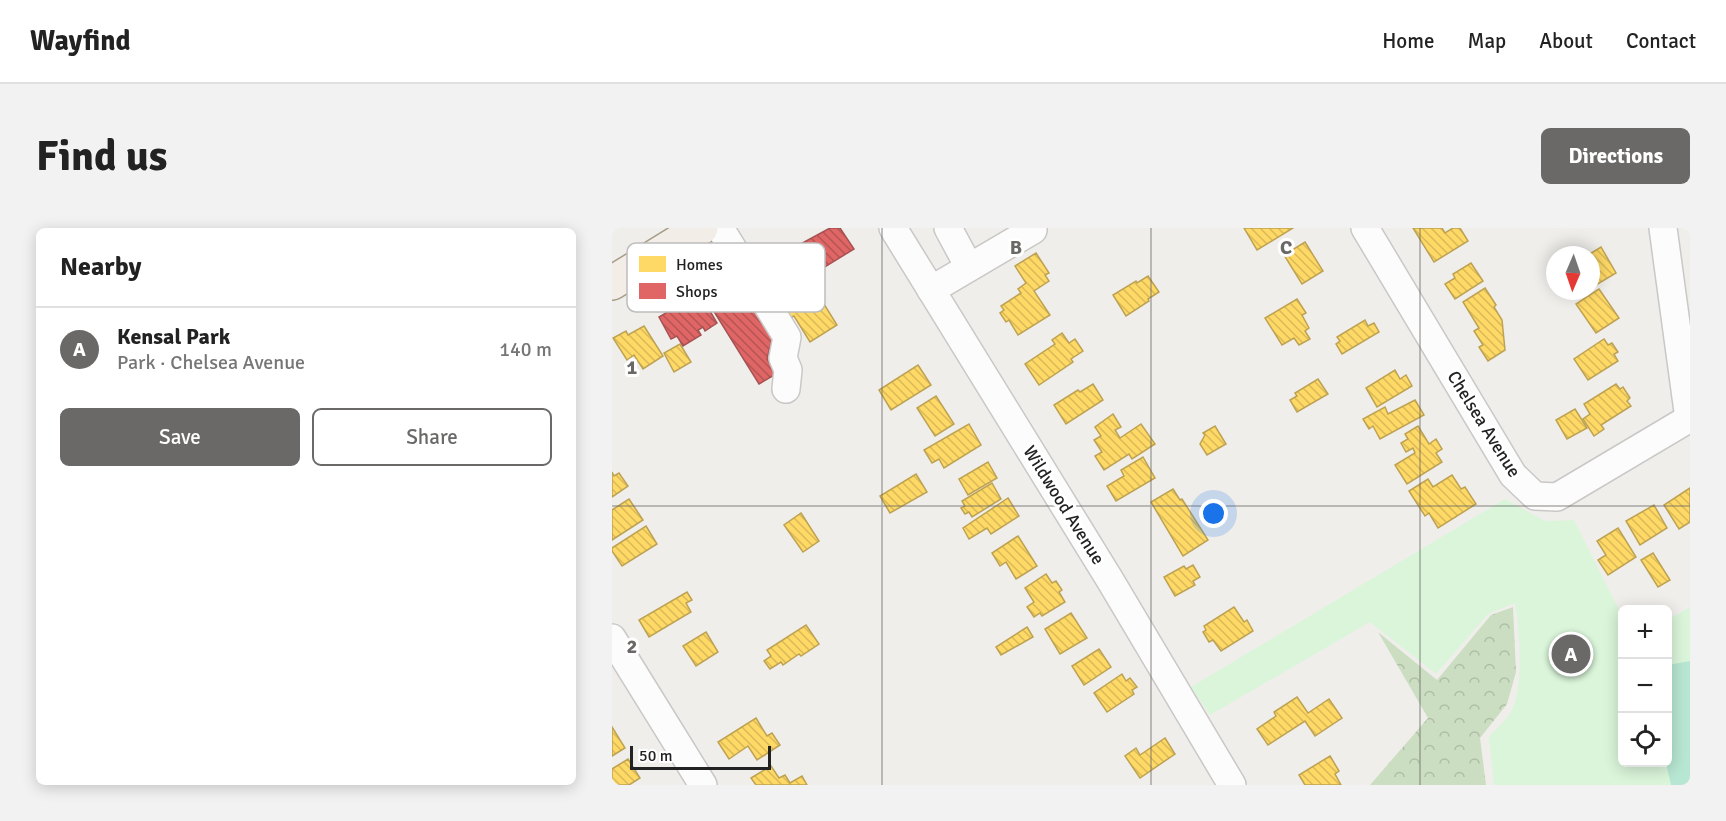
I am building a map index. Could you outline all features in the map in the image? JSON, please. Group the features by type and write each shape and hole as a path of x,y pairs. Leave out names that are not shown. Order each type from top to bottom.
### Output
{"main road":[{"path":"677,243 701,228"},
{"path":"612,283 627,274"}],"street":[{"path":"720,228 729,243"},
{"name":"Wildwood Avenue","path":"893,228 1110,580 1232,785"},
{"path":"948,228 969,267"},
{"name":"Chelsea Avenue","path":"1365,228 1513,475 1535,496 1557,497 1690,418"},
{"path":"1663,228 1690,418"},
{"path":"931,290 1033,230"},
{"path":"772,312 787,337 783,358 788,370 786,389"},
{"path":"612,638 703,785"}],"green space":[{"path":"1505,499 1545,521 1574,520 1618,608 1618,767 1672,767 1672,618 1690,607 1690,785 1494,785 1489,737 1511,712 1518,684 1519,642 1515,603 1488,614 1436,674 1370,622 1210,715 1191,687"},
{"path":"1513,607 1516,672 1507,704 1480,738 1486,785 1370,785 1428,718 1378,632 1437,680 1491,615"},
{"path":"1690,661 1690,785 1671,785 1667,767 1672,767 1672,664"}],"building: Homes":[{"path":"1244,228 1293,228 1257,250"},
{"path":"1413,228 1442,228 1445,233 1453,228 1460,228 1468,241 1434,262"},
{"path":"1305,242 1323,271 1302,284 1284,255"},
{"path":"1600,248 1616,273 1600,283"},
{"path":"1036,253 1049,273 1045,275 1049,281 1034,291 1050,315 1018,335 1009,320 1006,322 1000,313 1004,310 1001,306 1021,293 1018,289 1026,283 1015,266"},
{"path":"1471,263 1483,281 1455,299 1445,284 1455,278 1453,274"},
{"path":"1148,276 1159,292 1126,316 1113,295"},
{"path":"1485,288 1502,320 1505,350 1488,361 1479,347 1483,345 1474,331 1479,328 1463,302"},
{"path":"1600,290 1619,318 1596,333 1576,304 1582,300 1600,300"},
{"path":"1297,299 1306,313 1302,315 1309,328 1305,331 1310,339 1299,345 1294,338 1282,345 1265,318"},
{"path":"825,306 837,325 810,342 794,316 790,318 786,312 825,312"},
{"path":"1365,320 1368,326 1374,323 1379,332 1342,354 1336,344 1340,341 1337,337"},
{"path":"644,326 663,356 643,369 634,355 627,360 613,338 626,331 628,335"},
{"path":"1062,333 1069,343 1075,339 1083,351 1071,359 1073,362 1039,385 1025,364 1055,344 1052,340"},
{"path":"1604,339 1608,345 1612,343 1618,352 1614,354 1618,361 1588,380 1574,359"},
{"path":"680,344 691,362 674,372 664,353"},
{"path":"918,365 931,385 891,410 879,390"},
{"path":"1395,370 1400,379 1406,375 1412,386 1377,407 1366,388"},
{"path":"1318,379 1328,394 1297,412 1290,400 1297,396 1295,393"},
{"path":"1093,384 1103,400 1066,424 1054,405 1078,390 1080,392"},
{"path":"1616,384 1620,389 1623,387 1630,398 1627,401 1631,406 1601,425 1604,429 1594,436 1583,419 1590,414 1584,404"},
{"path":"936,396 954,424 935,436 917,408"},
{"path":"1415,400 1424,415 1380,439 1373,426 1369,429 1363,419 1385,407 1388,414"},
{"path":"1575,409 1587,428 1567,439 1556,420"},
{"path":"1113,414 1121,427 1115,430 1120,438 1141,424 1155,444 1132,459 1129,454 1104,470 1095,456 1102,452 1094,440 1101,436 1095,427"},
{"path":"969,424 981,445 944,468 939,459 932,463 924,450"},
{"path":"1215,426 1226,444 1207,455 1200,444 1205,435 1203,433"},
{"path":"1418,426 1429,444 1436,439 1442,449 1436,453 1442,462 1407,484 1395,465 1415,453 1413,448 1406,452 1401,443 1408,439 1405,434"},
{"path":"1143,457 1155,478 1116,501 1107,486 1124,476 1121,470"},
{"path":"988,462 997,478 968,495 959,479"},
{"path":"612,472 614,476 619,473 628,486 612,497"},
{"path":"916,474 927,492 890,513 880,496"},
{"path":"1452,475 1461,489 1465,487 1476,504 1438,528 1429,513 1425,516 1409,491 1428,479 1433,487"},
{"path":"992,483 1001,499 972,517 969,512 965,514 961,508 965,506 962,501"},
{"path":"1690,488 1690,522 1679,529 1664,505"},
{"path":"1173,489 1208,540 1183,556 1151,502"},
{"path":"1008,498 1019,516 991,534 987,528 969,539 963,528"},
{"path":"629,499 643,520 612,540 612,510"},
{"path":"1654,505 1667,528 1640,545 1626,521"},
{"path":"801,513 819,541 803,552 784,525"},
{"path":"646,526 657,544 622,566 612,548"},
{"path":"1618,528 1636,557 1608,575 1598,560 1606,555 1597,541"},
{"path":"1018,536 1037,566 1016,579 1006,562 1000,566 992,553"},
{"path":"1653,553 1670,580 1658,587 1641,560"},
{"path":"1193,565 1200,577 1193,581 1195,585 1175,596 1164,577 1184,566 1186,569"},
{"path":"1046,574 1052,583 1056,581 1062,590 1059,592 1065,602 1042,616 1040,613 1034,617 1027,607 1034,602 1025,588"},
{"path":"687,592 692,600 686,603 691,612 649,637 639,620"},
{"path":"1234,607 1244,622 1247,620 1253,631 1221,651 1213,640 1209,642 1203,632 1206,630 1204,626"},
{"path":"1071,613 1087,638 1060,654 1045,629"},
{"path":"806,625 819,644 801,656 799,654 783,665 781,662 770,669 764,661 771,656 767,650"},
{"path":"1027,627 1033,637 1001,655 996,647"},
{"path":"706,632 718,652 696,666 683,646"},
{"path":"1099,649 1111,667 1084,685 1072,666"},
{"path":"1122,674 1126,681 1130,678 1137,687 1132,690 1134,694 1107,712 1094,693"},
{"path":"1297,697 1308,713 1329,699 1342,718 1315,736 1305,721 1268,745 1257,729 1276,716 1274,712"},
{"path":"756,718 767,736 772,733 780,745 757,760 748,746 729,759 718,742"},
{"path":"612,727 625,748 612,756"},
{"path":"1165,738 1175,754 1140,778 1125,756 1136,748 1140,755"},
{"path":"1330,756 1339,771 1335,774 1341,785 1305,785 1299,775"},
{"path":"628,759 640,778 629,785 612,785 612,769"},
{"path":"771,766 779,778 785,775 790,783 802,776 807,785 756,785 751,778"}],"building: Shops":[{"path":"830,228 840,228 854,249 825,267 825,243 802,243"},
{"path":"667,312 711,312 717,323 705,331 703,327 698,330 701,335 683,346 677,336 671,339 659,317"},
{"path":"714,312 761,312 774,332 767,359 776,374 759,384"}],"place":[{"name":"Kensal Park","path":"1571,654"}]}
